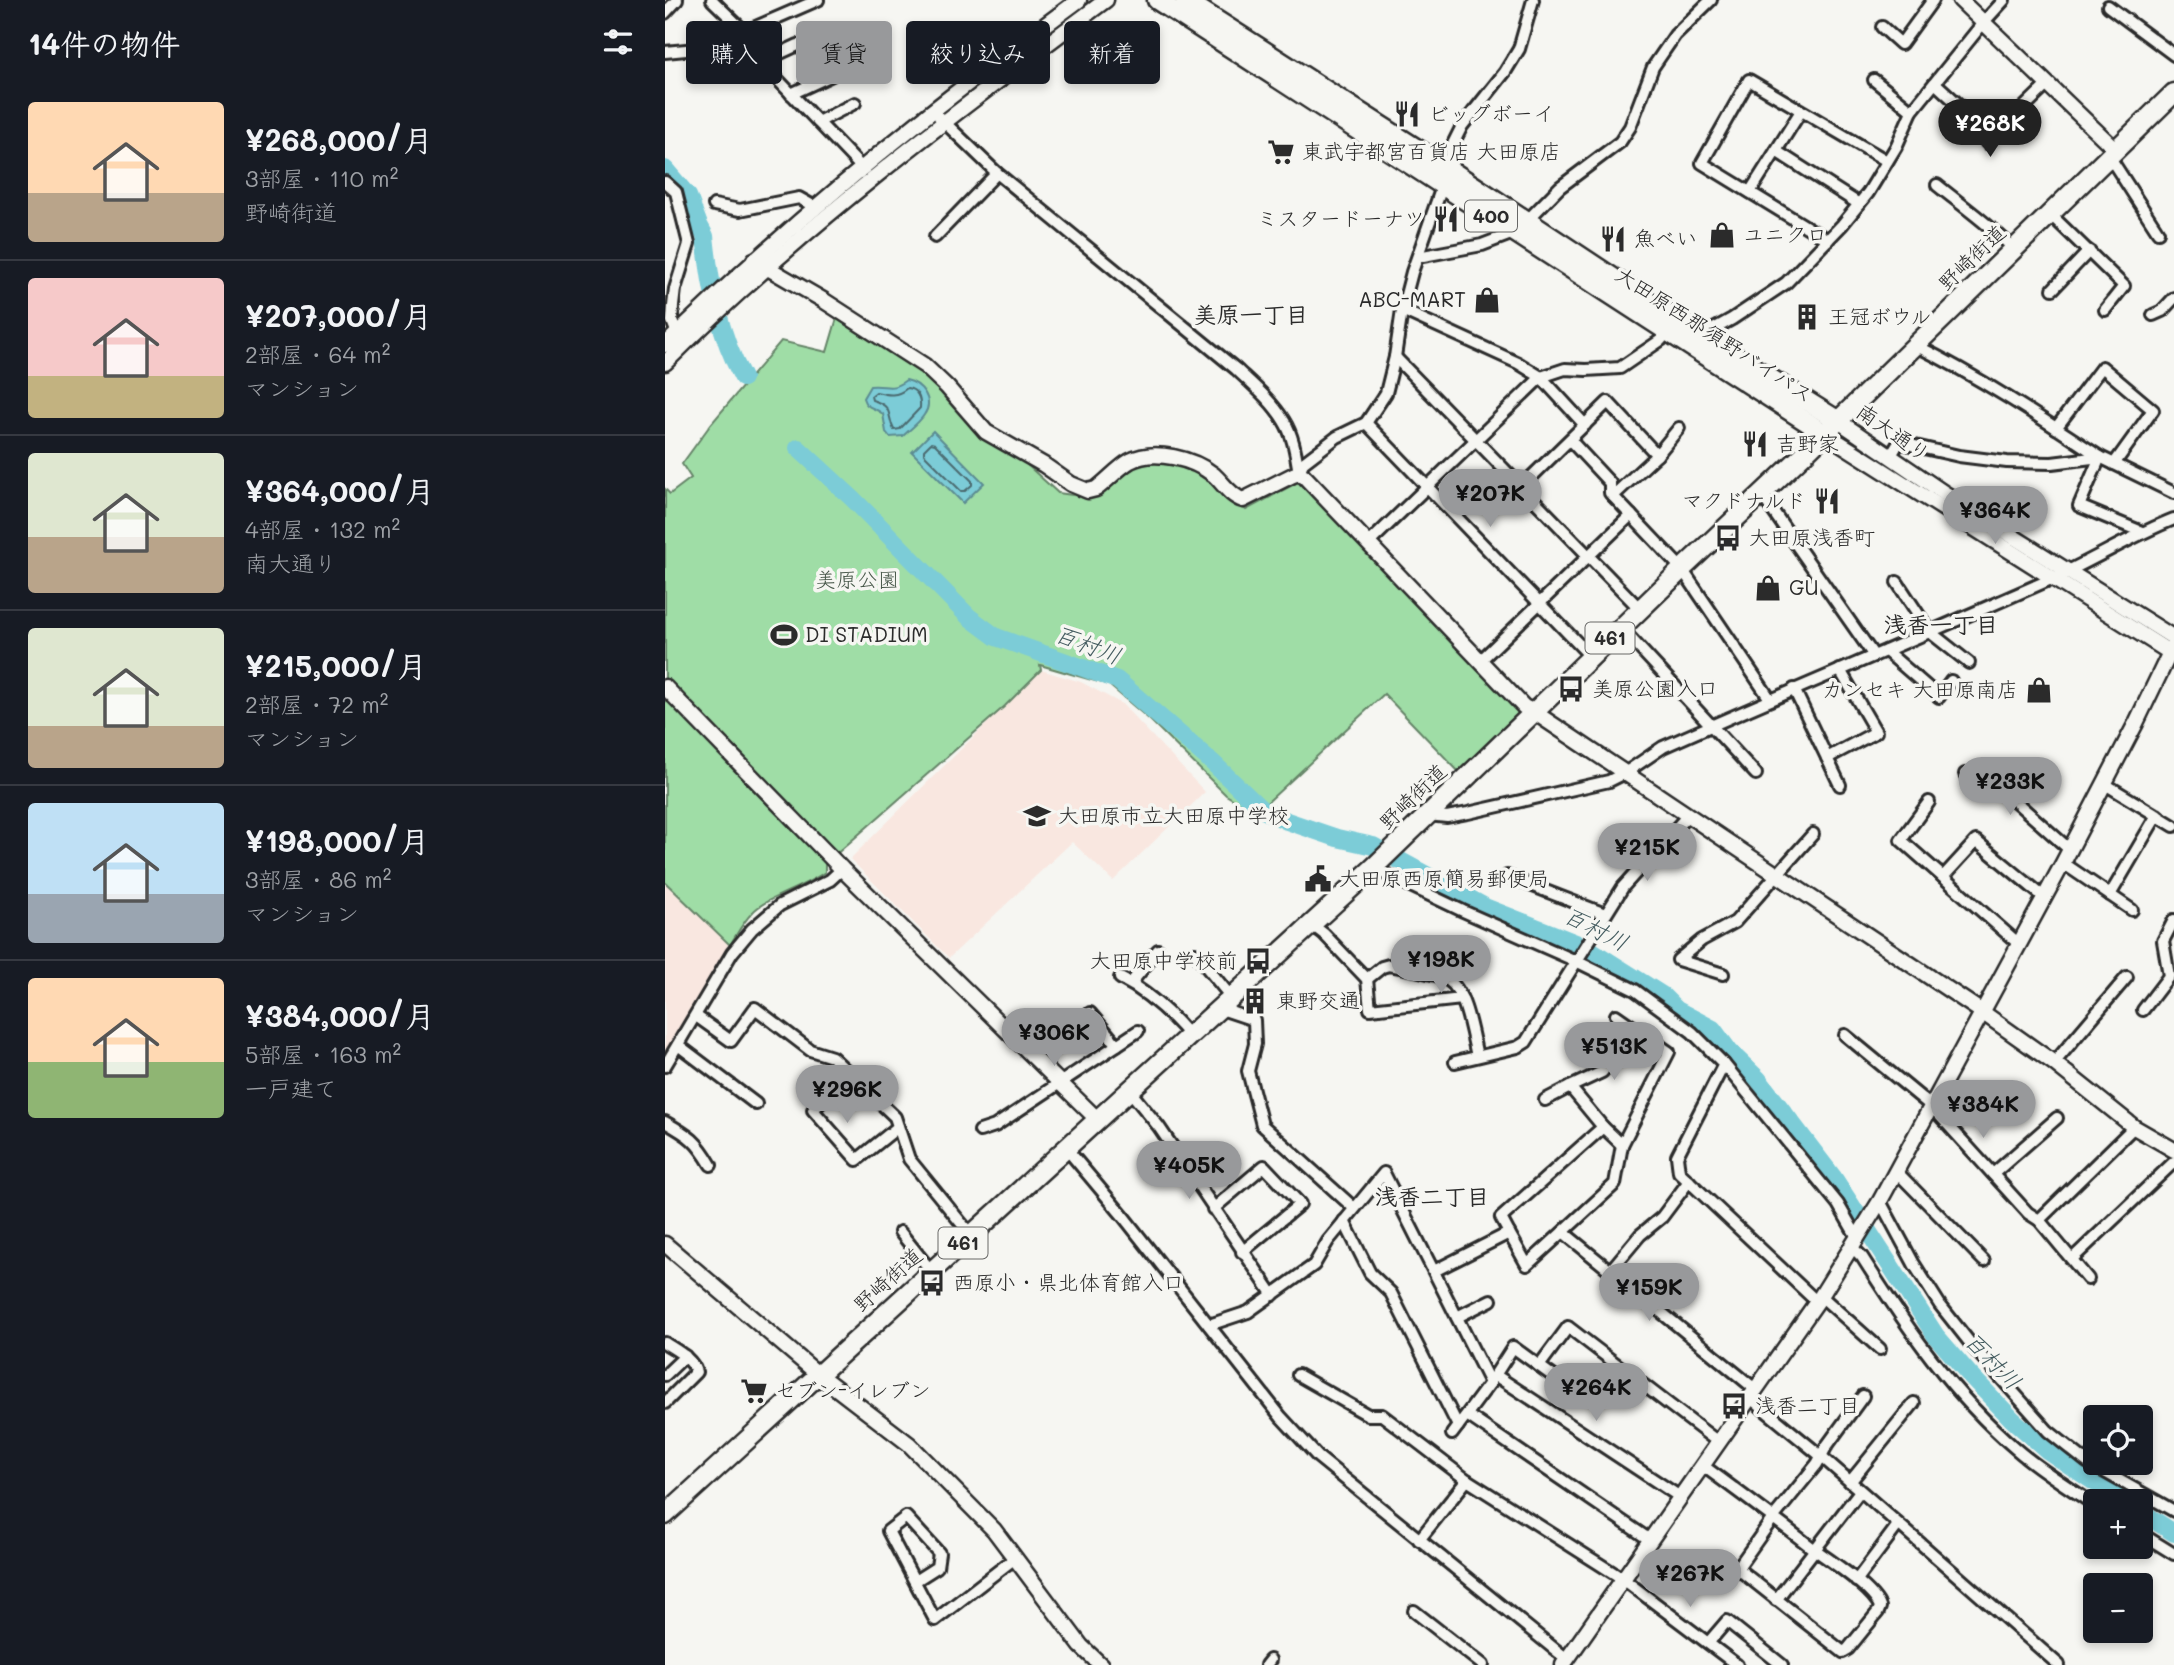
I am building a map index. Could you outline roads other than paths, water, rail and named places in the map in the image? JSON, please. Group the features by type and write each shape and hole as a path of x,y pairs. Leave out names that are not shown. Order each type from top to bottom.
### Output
{"highway":[{"name":"大田原西那須野バイパス","path":"1157,0 1445,176"},
{"name":"大田原西那須野バイパス","path":"1185,0 1521,226 1668,331 1824,433"},
{"name":"野崎街道","path":"665,1515 1377,865 2174,93"},
{"name":"大田原西那須野バイパス","path":"1521,226 1703,335 1837,421"}],"street":[{"path":"665,13 677,0"},
{"path":"712,0 730,21"},
{"path":"774,21 818,0"},
{"path":"665,345 724,298 815,207 932,111 1079,0"},
{"path":"760,264 1106,0"},
{"path":"760,264 823,300 925,366 986,432 1081,489 1096,489 1128,462 1137,458 1163,456 1199,466 1243,500 1299,473 1303,463 1337,437 1366,423 1386,393 1402,310 1456,135 1506,72 1519,49 1533,0"},
{"path":"1418,257 1482,245 1521,226 1560,187 1620,142 1630,127 1653,67 1675,35 1711,0"},
{"path":"1882,27 1901,44 1933,0"},
{"path":"1960,0 2048,84 2113,153 2158,232"},
{"path":"1703,335 1786,283 1828,240 1859,204 1887,161 1912,111 2004,0"},
{"path":"2108,6 2174,55"},
{"path":"665,52 686,50"},
{"path":"1828,240 1702,163 1749,80 1887,161"},
{"path":"1874,80 1912,111"},
{"path":"1935,83 1969,114 1987,143 2048,84"},
{"path":"782,84 862,168"},
{"path":"792,94 813,84"},
{"path":"818,122 855,103"},
{"path":"932,111 997,173 1236,369 1262,394 1284,421 1293,442 1299,473 1524,707 1982,1012 2054,1063 2134,1127 2174,1150"},
{"path":"1750,192 1801,111"},
{"path":"1776,151 1859,204"},
{"path":"935,237 997,173"},
{"path":"665,182 676,192 689,244 675,289 672,321 677,334"},
{"path":"1937,185 1990,226 2014,249"},
{"path":"715,205 740,210 799,198 815,207"},
{"path":"2050,214 2124,286 2105,310"},
{"path":"2053,289 2088,251"},
{"path":"2153,315 2162,311 2174,298"},
{"path":"1402,310 1518,363 1541,377 1585,425"},
{"path":"665,363 706,314"},
{"path":"1369,543 1541,377 1565,369 1620,368 1634,361 1661,340 1668,331"},
{"path":"1915,345 1951,363 2100,457 2174,493"},
{"path":"1395,357 1640,609"},
{"path":"2056,428 2102,367 2154,410 2114,464"},
{"path":"1522,486 1608,402 1657,455"},
{"name":"南大通り","path":"1837,421 1944,494 2067,570 2173,647"},
{"path":"1366,423 1591,657"},
{"path":"1613,496 1657,455 1679,428"},
{"name":"南大通り","path":"1824,433 2054,578 2173,647"},
{"path":"1570,440 1610,482 1613,496 1682,569 1770,699"},
{"path":"1890,457 1898,444 1902,443 1959,456 2007,462 2052,463 2100,457"},
{"path":"2100,457 2079,506 2142,532"},
{"path":"1761,494 1874,656"},
{"path":"1481,660 1631,515"},
{"path":"1428,815 1447,817 1594,786 1626,773 1663,747 2054,578 2142,532 2174,519"},
{"path":"1897,582 1930,632 1969,663"},
{"path":"1621,628 1756,774"},
{"path":"1066,1149 1123,1216 1281,1417 1318,1457 1565,1662 1819,1299 1877,1205 2045,898 2173,647"},
{"path":"1886,651 1939,697 1951,681"},
{"path":"1827,758 1876,732 1840,670"},
{"path":"665,687 842,869 1097,1119"},
{"path":"1794,689 1840,785"},
{"path":"1965,774 1986,791 1998,786 2070,850"},
{"path":"2105,784 2174,826"},
{"path":"1929,802 1901,840 2020,945"},
{"path":"1455,1062 1518,1047 1526,1042 1623,887 1688,815"},
{"path":"2110,895 2157,815"},
{"path":"1723,974 1678,960 1702,940 1735,922 1813,834"},
{"path":"1943,877 1976,841 2045,898"},
{"path":"2063,863 2132,910"},
{"path":"1377,865 1463,911 1576,960 1635,990 1692,1032 1724,1064 1838,1204 1856,1238 1862,1257 1903,1321 1973,1409 2018,1450 2083,1496"},
{"path":"665,1066 732,953 762,919 780,905 830,880 842,869"},
{"path":"1507,876 1605,914"},
{"path":"2143,1010 2169,976 2163,940 2174,920"},
{"path":"1311,924 1367,979 1370,1009 1462,999"},
{"path":"1131,983 1158,950"},
{"path":"1195,953 1225,1003 1254,1020 1255,1044 1248,1071 1262,1125 1354,1208"},
{"path":"1367,979 1389,965 1446,978 1457,987 1462,999 1477,1056"},
{"path":"2054,1063 2127,977"},
{"path":"1120,978 1131,983 1168,1013 1189,1035"},
{"path":"696,1016 731,1041 755,1008 810,1050 832,1058 895,1117 909,1158 971,1235"},
{"path":"1090,1013 1117,1045"},
{"path":"1603,1127 1501,1218 1527,1265 1615,1184 1622,1145 1669,1052 1616,1015"},
{"path":"1545,1100 1602,1072 1636,1030"},
{"path":"980,1130 995,1126 1138,1031"},
{"path":"1845,1035 1931,1106 2028,1213 2039,1220 2088,1279"},
{"path":"678,1045 756,1104"},
{"path":"1724,1064 1677,1156 1679,1171 1819,1299 1880,1349"},
{"path":"850,1074 813,1110 857,1160 898,1126"},
{"path":"1570,1087 1603,1127 1622,1145"},
{"path":"1129,1090 1159,1127 1273,1295"},
{"path":"1993,1174 2057,1118"},
{"path":"665,1122 699,1145 711,1165"},
{"path":"2039,1220 2134,1127"},
{"path":"2072,1259 2174,1162"},
{"path":"1213,1209 1264,1166 1300,1204 1242,1252"},
{"path":"1896,1171 1984,1261"},
{"path":"1209,1325 1248,1312 1314,1265 1328,1241 1384,1173 1457,1317 1492,1379 1680,1497"},
{"path":"1610,1271 1640,1235 1662,1217 1689,1181"},
{"path":"1877,1205 1940,1305 1974,1348 2049,1431 2087,1462 2174,1511"},
{"path":"1344,1221 1370,1273 1391,1293 1455,1430 1513,1347 1583,1398"},
{"path":"900,1232 932,1272"},
{"path":"1563,1232 1752,1393 1860,1492 2059,1665"},
{"path":"1434,1271 1509,1233"},
{"path":"665,1244 819,1375 909,1444 994,1530 1081,1646 1101,1665"},
{"path":"1457,1317 1491,1300"},
{"path":"1539,1366 1568,1327 1718,1442"},
{"path":"665,1343 685,1356 696,1368 696,1372 665,1403"},
{"path":"665,1375 685,1356"},
{"path":"1298,1375 1368,1415 1382,1415 1467,1480 1623,1579 1737,1665"},
{"path":"1702,1465 1773,1518 1856,1581 1878,1600 1880,1607 1843,1652 1742,1572 1739,1566 1773,1518 1821,1456 1863,1396"},
{"path":"1850,1482 1914,1403"},
{"path":"1467,1415 1650,1540"},
{"path":"1419,1540 1467,1480"},
{"path":"1776,1600 1860,1492"},
{"path":"915,1581 936,1567 939,1553 906,1517 888,1531 935,1620 1015,1558"},
{"path":"1856,1581 1898,1525"},
{"path":"2153,1541 2174,1554"},
{"path":"1414,1611 1483,1665"},
{"path":"1709,1643 1727,1621 1782,1665"}],"water":[{"path":"906,380 925,393 927,409 920,421 903,436 890,437 886,432 883,414 864,402 863,398 870,386 892,387"},
{"path":"933,431 984,483 963,503 912,452"}],"waterway":[{"name":"百村川","path":"665,169 688,196 705,236 717,309 743,378"},
{"name":"百村川","path":"798,448 853,499 969,617 996,637 1117,680 1212,762 1261,809 1337,838 1373,846 1485,907 1586,947 1662,995 1677,1010 1713,1029 1730,1052 1758,1079 1833,1177 1936,1336 2012,1419 2047,1450 2105,1489"},
{"name":"百村川","path":"2153,1519 2174,1533"}],"place":[{"name":"ビッグボーイ","path":"1407,114"},
{"name":"東武宇都宮百貨店 大田原店","path":"1281,152"},
{"name":"ミスタードーナツ","path":"1446,219"},
{"name":"ユニクロ","path":"1722,235"},
{"name":"魚べい","path":"1613,239"},
{"name":"ABC-MART","path":"1487,300"},
{"name":"王冠ボウル","path":"1807,317"},
{"name":"吉野家","path":"1755,444"},
{"name":"マクドナルド","path":"1827,501"},
{"name":"大田原浅香町","path":"1728,538"},
{"name":"GU","path":"1768,588"},
{"name":"DI STADIUM","path":"784,635"},
{"name":"美原公園入口","path":"1571,689"},
{"name":"カンセキ 大田原南店","path":"2039,690"},
{"name":"大田原市立大田原中学校","path":"1037,816"},
{"name":"大田原西原簡易郵便局","path":"1318,879"},
{"name":"大田原中学校前","path":"1258,961"},
{"name":"東野交通","path":"1255,1001"},
{"name":"西原小・県北体育館入口","path":"932,1283"},
{"name":"セブン-イレブン","path":"754,1391"},
{"name":"浅香二丁目","path":"1734,1406"}],"district":[{"name":"美原一丁目","path":"1251,315"},
{"name":"浅香一丁目","path":"1941,625"},
{"name":"浅香二丁目","path":"1432,1197"}],"park label":[{"name":"美原公園","path":"857,580"}]}
